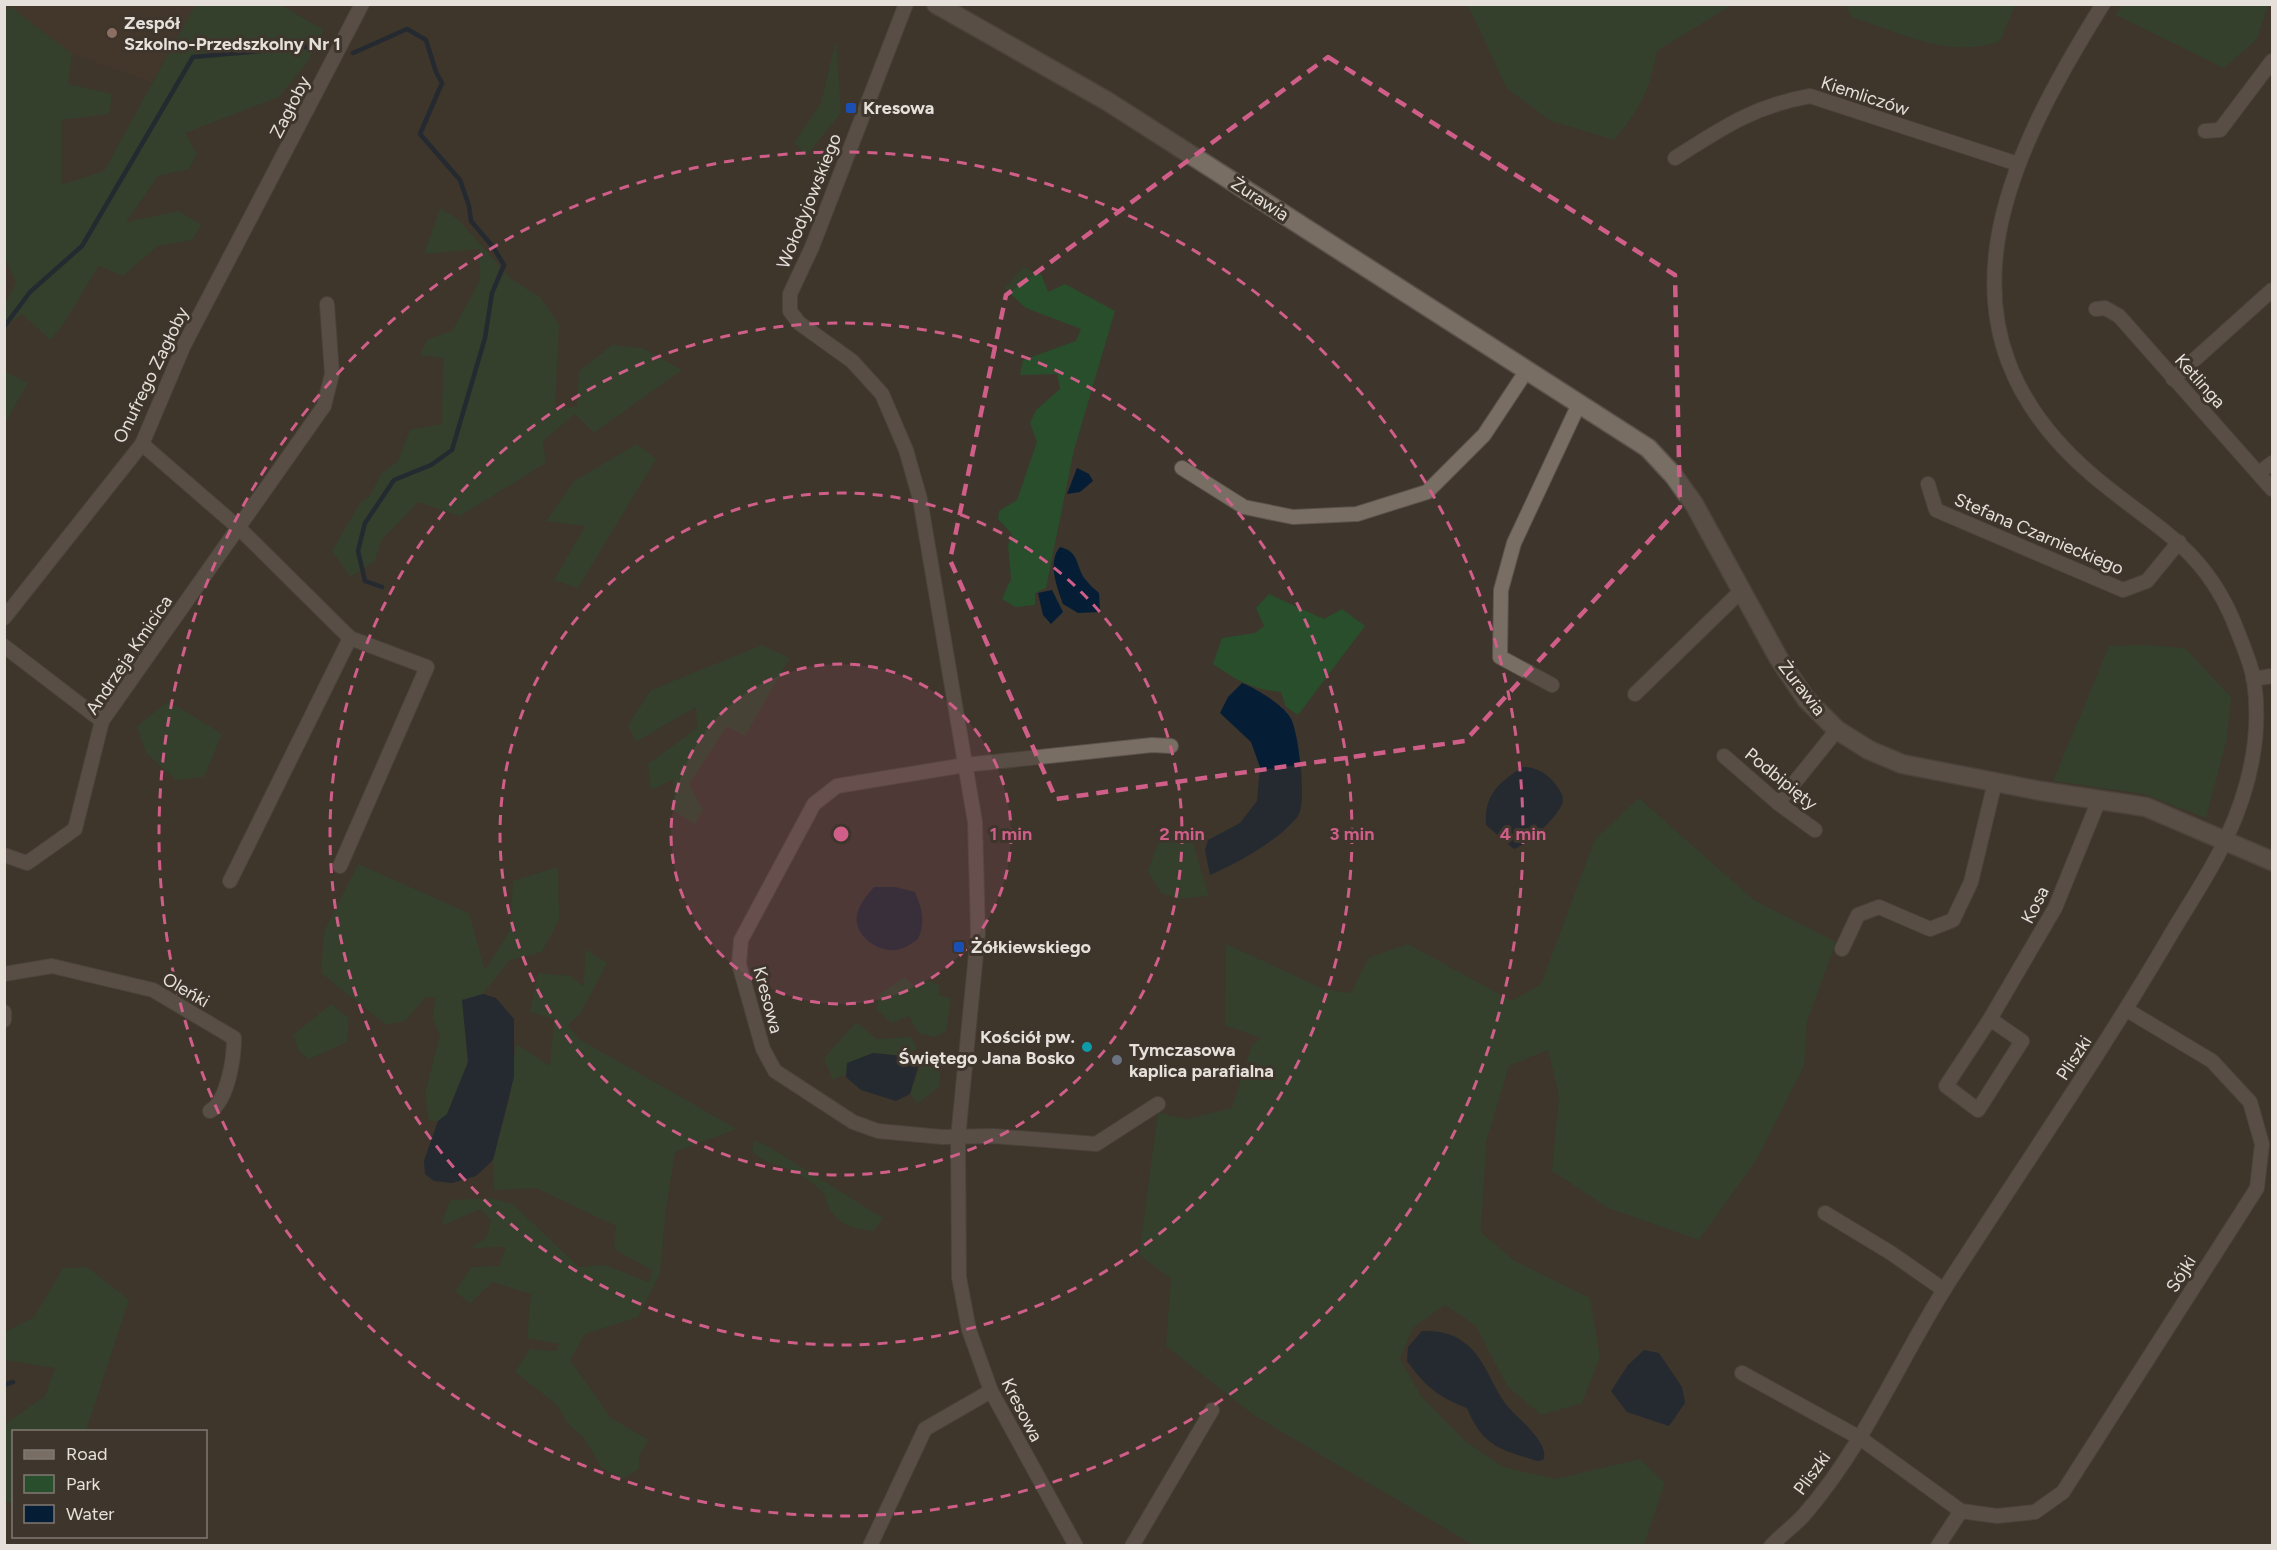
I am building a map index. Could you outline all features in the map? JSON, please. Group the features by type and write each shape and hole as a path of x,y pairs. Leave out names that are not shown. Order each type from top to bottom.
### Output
{"street":[{"name":"Zagłoby","path":"282,161 362,4"},
{"name":"Wołodyjowskiego","path":"790,311 790,294 812,247 906,4"},
{"name":"Żurawia","path":"936,4 1107,101 1648,448 1674,476 1694,504 1740,592 1806,699 1837,730 1869,750 1902,764 2146,807 2272,861"},
{"path":"2103,4 2066,64 2018,164 2004,203 1993,265 1997,317 2006,358 2023,397 2057,441 2090,473 2179,542 2212,579 2227,604 2253,679 2257,722 2249,778 2226,840"},
{"path":"2205,131 2220,130 2272,61"},
{"name":"Kiemliczów","path":"1675,158 1751,112 1777,102 1810,96 2018,164"},
{"name":"Onufrego Zagłoby","path":"4,618 142,444 184,345 282,161"},
{"path":"2173,379 2272,290"},
{"name":"Andrzeja Kmicica","path":"4,855 27,863 75,829 102,720 240,529 324,406 332,374 327,304"},
{"name":"Ketlinga","path":"2096,309 2105,308 2119,316 2272,489"},
{"name":"Kresowa","path":"790,311 799,323 852,361 882,394 906,450 920,499 975,822 978,933 958,1138 959,1277 969,1330 991,1390 1076,1545"},
{"path":"1182,468 1244,507 1293,517 1357,514 1427,492 1484,435 1527,370"},
{"path":"1552,685 1500,657 1501,590 1514,543 1579,404"},
{"path":"142,444 240,529 350,638 427,668 340,867"},
{"path":"2259,473 2272,463"},
{"name":"Stefana Czarnieckiego","path":"1928,484 1936,510 2123,590 2147,580 2179,542"},
{"path":"1635,694 1740,592"},
{"path":"230,881 350,638"},
{"path":"4,646 102,720"},
{"path":"2253,679 2272,676"},
{"path":"1778,803 1837,730"},
{"name":"Kresowa","path":"958,1138 878,1131 853,1122 775,1071 762,1050 739,964 741,940 814,804 837,786 965,765 1152,745 1171,746"},
{"name":"Podbipięty","path":"1724,756 1778,803 1815,830"},
{"path":"1842,949 1858,915 1879,907 1930,929 1953,920 1971,882 1995,782"},
{"name":"Kosa","path":"1990,1019 2022,1041 1978,1110 1946,1086 1990,1019 2055,908 2098,800"},
{"name":"Pliszki","path":"1770,1545 1803,1515 1860,1438 1944,1290 2127,1010 2226,840"},
{"name":"Oleńki","path":"4,974 52,966 153,990 234,1038 234,1059 218,1106 210,1111"},
{"name":"Sójki","path":"1742,1374 1860,1438 1962,1511 1997,1516 2036,1512 2063,1492 2257,1188 2262,1144 2250,1102 2212,1061 2127,1010"},
{"path":"958,1138 993,1136 1096,1144 1158,1104"},
{"path":"1825,1213 1891,1252 1944,1290"},
{"path":"870,1545 925,1429 991,1390"},
{"path":"1132,1545 1212,1410"},
{"path":"1938,1545 1962,1511"}],"highlighted area":[{"path":"1328,57 1675,275 1680,507 1465,741 1056,799 950,560 1006,295"}],"shaded area":[{"name":"Zespół Szkolno-Przedszkolny Nr 1","path":"5,4 195,5 152,82 72,54 10,6 5,11"}],"green space":[{"path":"204,4 281,5 324,30 307,63 279,97 185,133 197,154 189,169 158,176 126,222 179,211 202,225 192,240 158,246 123,276 99,266 61,328 50,340 22,314 5,326 5,305 16,283 4,255 5,11 10,6 72,54 68,84 112,94 109,114 61,120 61,185 104,171 194,7"},
{"path":"2121,4 2268,5 2257,39 2224,68 2116,15"},
{"path":"1468,5 1732,5 1657,51 1643,99 1614,140 1551,121 1507,89"},
{"path":"1845,5 2015,5 2000,41 1981,46 1963,47 1925,42 1852,17"},
{"path":"836,40 841,113 807,155 794,143 821,103"},
{"path":"440,208 459,220 511,279 541,298 559,324 555,408 577,406 579,371 612,345 643,348 682,370 594,433 575,414 543,441 546,463 460,516 418,502 381,541 375,561 350,577 332,551 360,503 370,496 381,474 398,461 410,430 442,424 443,358 420,355 428,339 452,331 480,280 479,249 424,254"},
{"path":"1023,267 1041,274 1048,292 1065,284 1115,311 1074,450 1046,588 1035,593 1035,605 1015,607 1002,599 1011,579 1008,545 1012,534 998,519 999,511 1017,500 1037,442 1030,423 1036,410 1060,389 1057,374 1020,375 1023,360 1076,341 1081,329 1026,308 1004,288"},
{"path":"5,372 28,383 5,423"},
{"path":"637,444 656,459 578,588 554,580 585,526 546,521 574,481"},
{"path":"1269,594 1324,619 1342,609 1365,626 1298,715 1286,707 1281,692 1261,689 1245,683 1213,664 1222,638 1255,633 1264,626 1256,608"},
{"path":"762,645 790,658 745,736 727,726 689,784 703,810 695,824 674,811 673,779 651,790 648,764 697,728 696,707 636,742 628,725 651,690"},
{"path":"2145,645 2185,648 2231,697 2227,738 2206,818 2143,794 2053,781 2109,646"},
{"path":"169,701 222,734 204,777 176,780 146,753 137,726"},
{"path":"1639,798 1754,900 1836,942 1807,1022 1804,1066 1757,1159 1699,1240 1608,1208 1552,1171 1559,1096 1548,1050 1509,1066 1486,1142 1481,1232 1515,1261 1590,1298 1600,1357 1582,1403 1541,1415 1507,1386 1476,1326 1445,1305 1413,1328 1400,1359 1421,1396 1465,1441 1503,1467 1555,1479 1640,1459 1665,1483 1644,1545 1473,1545 1252,1414 1166,1346 1171,1279 1139,1255 1158,1113 1187,1119 1232,1108 1252,1045 1261,1038 1225,1025 1226,944 1324,989 1351,993 1368,958 1408,944 1512,1001 1541,984 1595,839"},
{"path":"1160,837 1191,837 1209,896 1179,899 1161,893 1148,871"},
{"path":"358,864 469,913 485,970 510,930 513,881 558,867 559,920 542,952 510,960 483,994 462,1000 468,1062 447,1114 438,1121 429,1121 425,1093 440,1035 433,1019 435,998 426,997 405,1021 386,1025 321,973 324,932"},
{"path":"585,949 607,963 581,1013 568,1025 579,1039 737,1129 675,1152 666,1208 660,1273 638,1317 585,1334 570,1360 611,1418 649,1440 639,1457 639,1469 623,1479 601,1467 584,1438 567,1423 557,1405 515,1372 530,1349 556,1351 559,1344 527,1338 531,1294 492,1282 470,1304 455,1291 472,1267 499,1266 506,1247 471,1248 487,1237 491,1220 481,1209 441,1226 450,1200 491,1198 513,1204 579,1267 604,1265 649,1282 652,1270 614,1249 616,1226 536,1188 494,1190 493,1160 509,1101 516,1044 550,1066 554,1019 530,1012 538,973 571,976 584,987"},
{"path":"905,977 916,989 927,980 940,986 939,995 951,999 946,1031 935,1037 918,1033 909,1016 892,1023 876,1009 880,994"},
{"path":"331,1004 349,1018 347,1042 309,1059 299,1052 293,1035"},
{"path":"856,1022 877,1039 911,1037 917,1049 905,1056 873,1053 848,1063 846,1074 833,1080 824,1058"},
{"path":"925,1053 941,1053 939,1087 917,1104 910,1094"},
{"path":"754,1140 771,1148 883,1218 874,1231 856,1228 841,1222 831,1211 824,1193 794,1172 763,1160 752,1151"},
{"path":"87,1267 129,1300 86,1430 12,1430 12,1503 5,1502 5,1424 45,1396 55,1368 5,1360 5,1332 34,1317 63,1268"}],"water":[{"path":"1077,468 1089,474 1093,481 1080,492 1067,494"},
{"path":"1060,547 1071,552 1085,579 1099,593 1100,612 1078,613 1063,604 1054,567 1056,553"},
{"path":"1052,590 1063,612 1051,624 1043,615 1038,593"},
{"path":"1242,683 1275,702 1290,717 1301,767 1301,809 1290,825 1269,842 1210,875 1205,850 1208,840 1240,823 1257,801 1260,767 1251,742 1220,713 1228,697"},
{"path":"1523,767 1535,769 1549,777 1563,800 1557,813 1543,828 1527,842 1514,849 1486,825 1486,815 1490,797 1495,790"},
{"path":"874,887 895,887 915,892 922,915 922,927 918,939 897,950 881,948 867,940 858,927 858,911"},
{"path":"483,994 496,998 514,1019 514,1077 493,1160 476,1176 452,1183 434,1181 425,1174 424,1161 438,1121 447,1114 468,1062 462,1000"},
{"path":"873,1053 905,1056 918,1067 910,1094 896,1101 861,1090 846,1077 847,1063"},
{"path":"1422,1331 1448,1334 1457,1338 1477,1355 1503,1400 1538,1440 1544,1454 1543,1460 1537,1461 1494,1445 1479,1431 1467,1408 1440,1395 1420,1377 1407,1361 1408,1347"},
{"path":"1644,1350 1659,1353 1682,1387 1685,1403 1669,1426 1627,1412 1611,1391 1628,1365"}],"waterway":[{"path":"353,53 407,29 426,40 442,83 420,134 460,180 469,206 471,221 493,247 504,265 492,293 485,338 452,450 431,465 394,480 365,523 358,551 365,581 382,587"},
{"path":"4,327 30,292 82,246 193,57 317,46"},
{"path":"4,1385 13,1382"}],"place":[{"name":"Zespół Szkolno-Przedszkolny Nr 1","path":"112,33"},
{"name":"Kresowa","path":"851,108"},
{"name":"Żółkiewskiego","path":"959,947"},
{"name":"Kościół pw. Świętego Jana Bosko","path":"1087,1047"},
{"name":"Tymczasowa kaplica parafialna","path":"1117,1060"}]}
